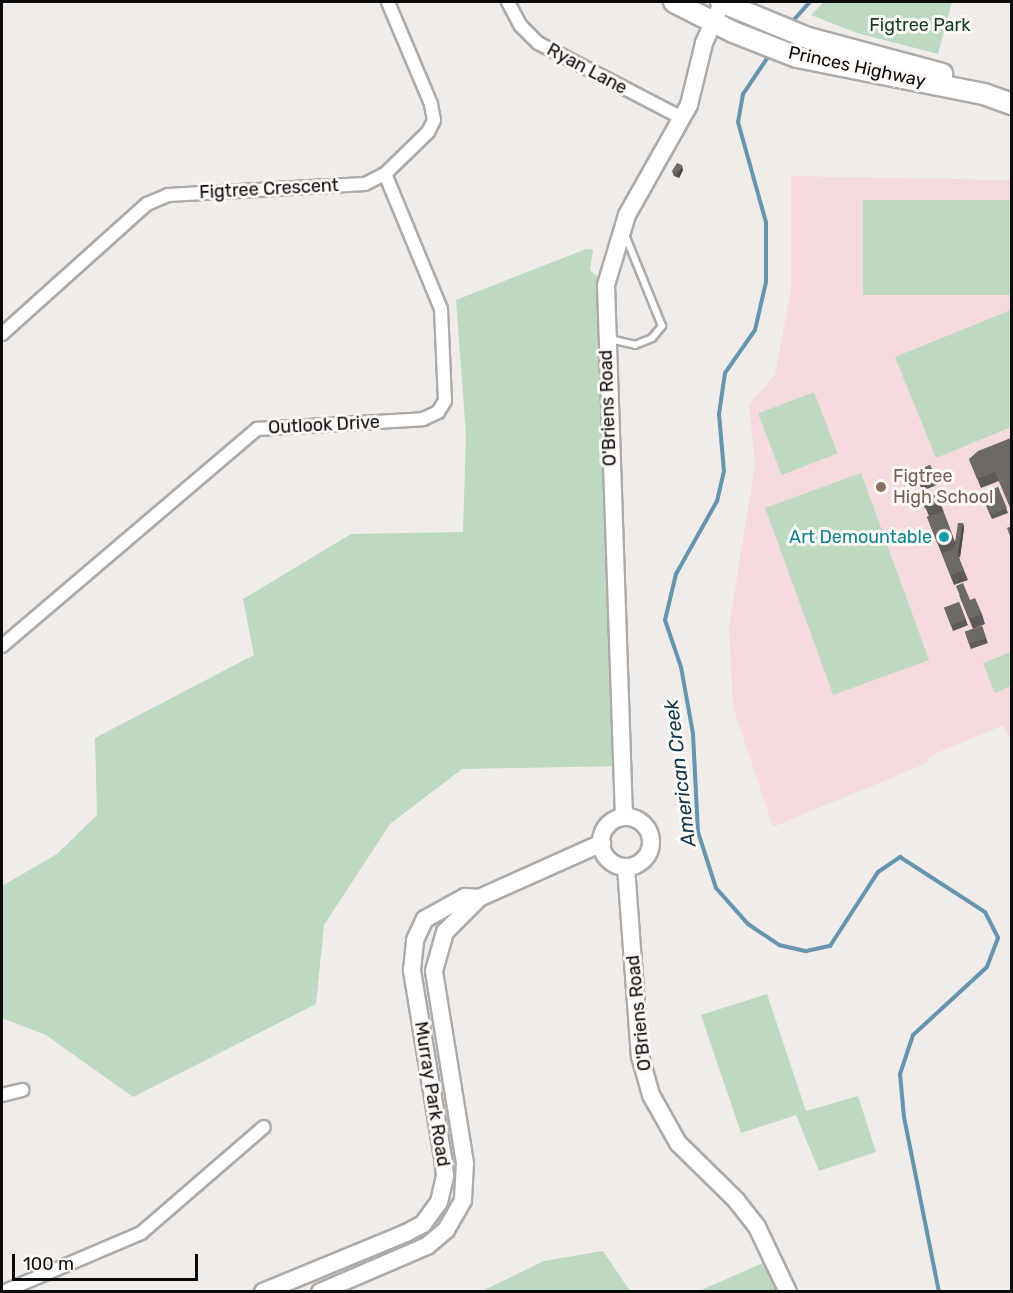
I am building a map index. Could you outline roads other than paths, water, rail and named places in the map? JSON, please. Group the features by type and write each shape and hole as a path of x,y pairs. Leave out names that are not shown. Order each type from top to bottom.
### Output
{"main road":[{"name":"Princes Highway","path":"674,2 713,22 797,57 984,94 1011,104"},
{"name":"Princes Highway","path":"723,2 750,16 808,39 1011,90"}],"street":[{"name":"Figtree Crescent","path":"2,334 147,204 168,195 365,184 385,174 428,132 434,120 431,104 388,2"},
{"name":"Ryan Lane","path":"508,2 521,26 538,43 682,118"},
{"name":"O'Briens Road","path":"624,817 606,285 621,227 682,118 713,22 723,2"},
{"name":"Outlook Drive","path":"2,646 257,429 423,419 438,412 446,401 441,309 385,174"},
{"path":"624,817 643,823 651,838 648,855 626,867 612,862 602,843 608,825 624,817"},
{"name":"Murray Park Road","path":"320,1292 414,1253 438,1238 457,1214 466,1176 435,986 435,957 445,932 478,898 602,843"},
{"name":"O'Briens Road","path":"626,867 640,1056 651,1095 678,1143 736,1200 757,1227 788,1292"},
{"name":"Murray Park Road","path":"423,1224 439,1202 445,1176 415,991 412,952 425,919 465,897 478,898"},
{"path":"2,1095 21,1090"},
{"path":"3,1292 141,1233 264,1127"},
{"path":"263,1292 423,1224 438,1238"}],"lane":[{"path":"606,338 635,345 652,338 662,326 621,227"}],"waterway":[{"name":"American Creek","path":"791,23 810,2"},
{"name":"American Creek","path":"770,54 743,94 738,122 766,222 766,282 755,330 725,373 719,414 724,471 717,501 676,574 665,620 681,667 693,734 698,832 716,888 748,924 779,945 806,951 830,946 878,872 900,857 985,912 998,938 987,967 913,1035 900,1074 904,1117 939,1292"}],"place":[{"name":"Figtree High School","path":"881,487"},
{"name":"Art Demountable","path":"944,537"}],"park label":[{"name":"Figtree Park","path":"920,25"}]}
